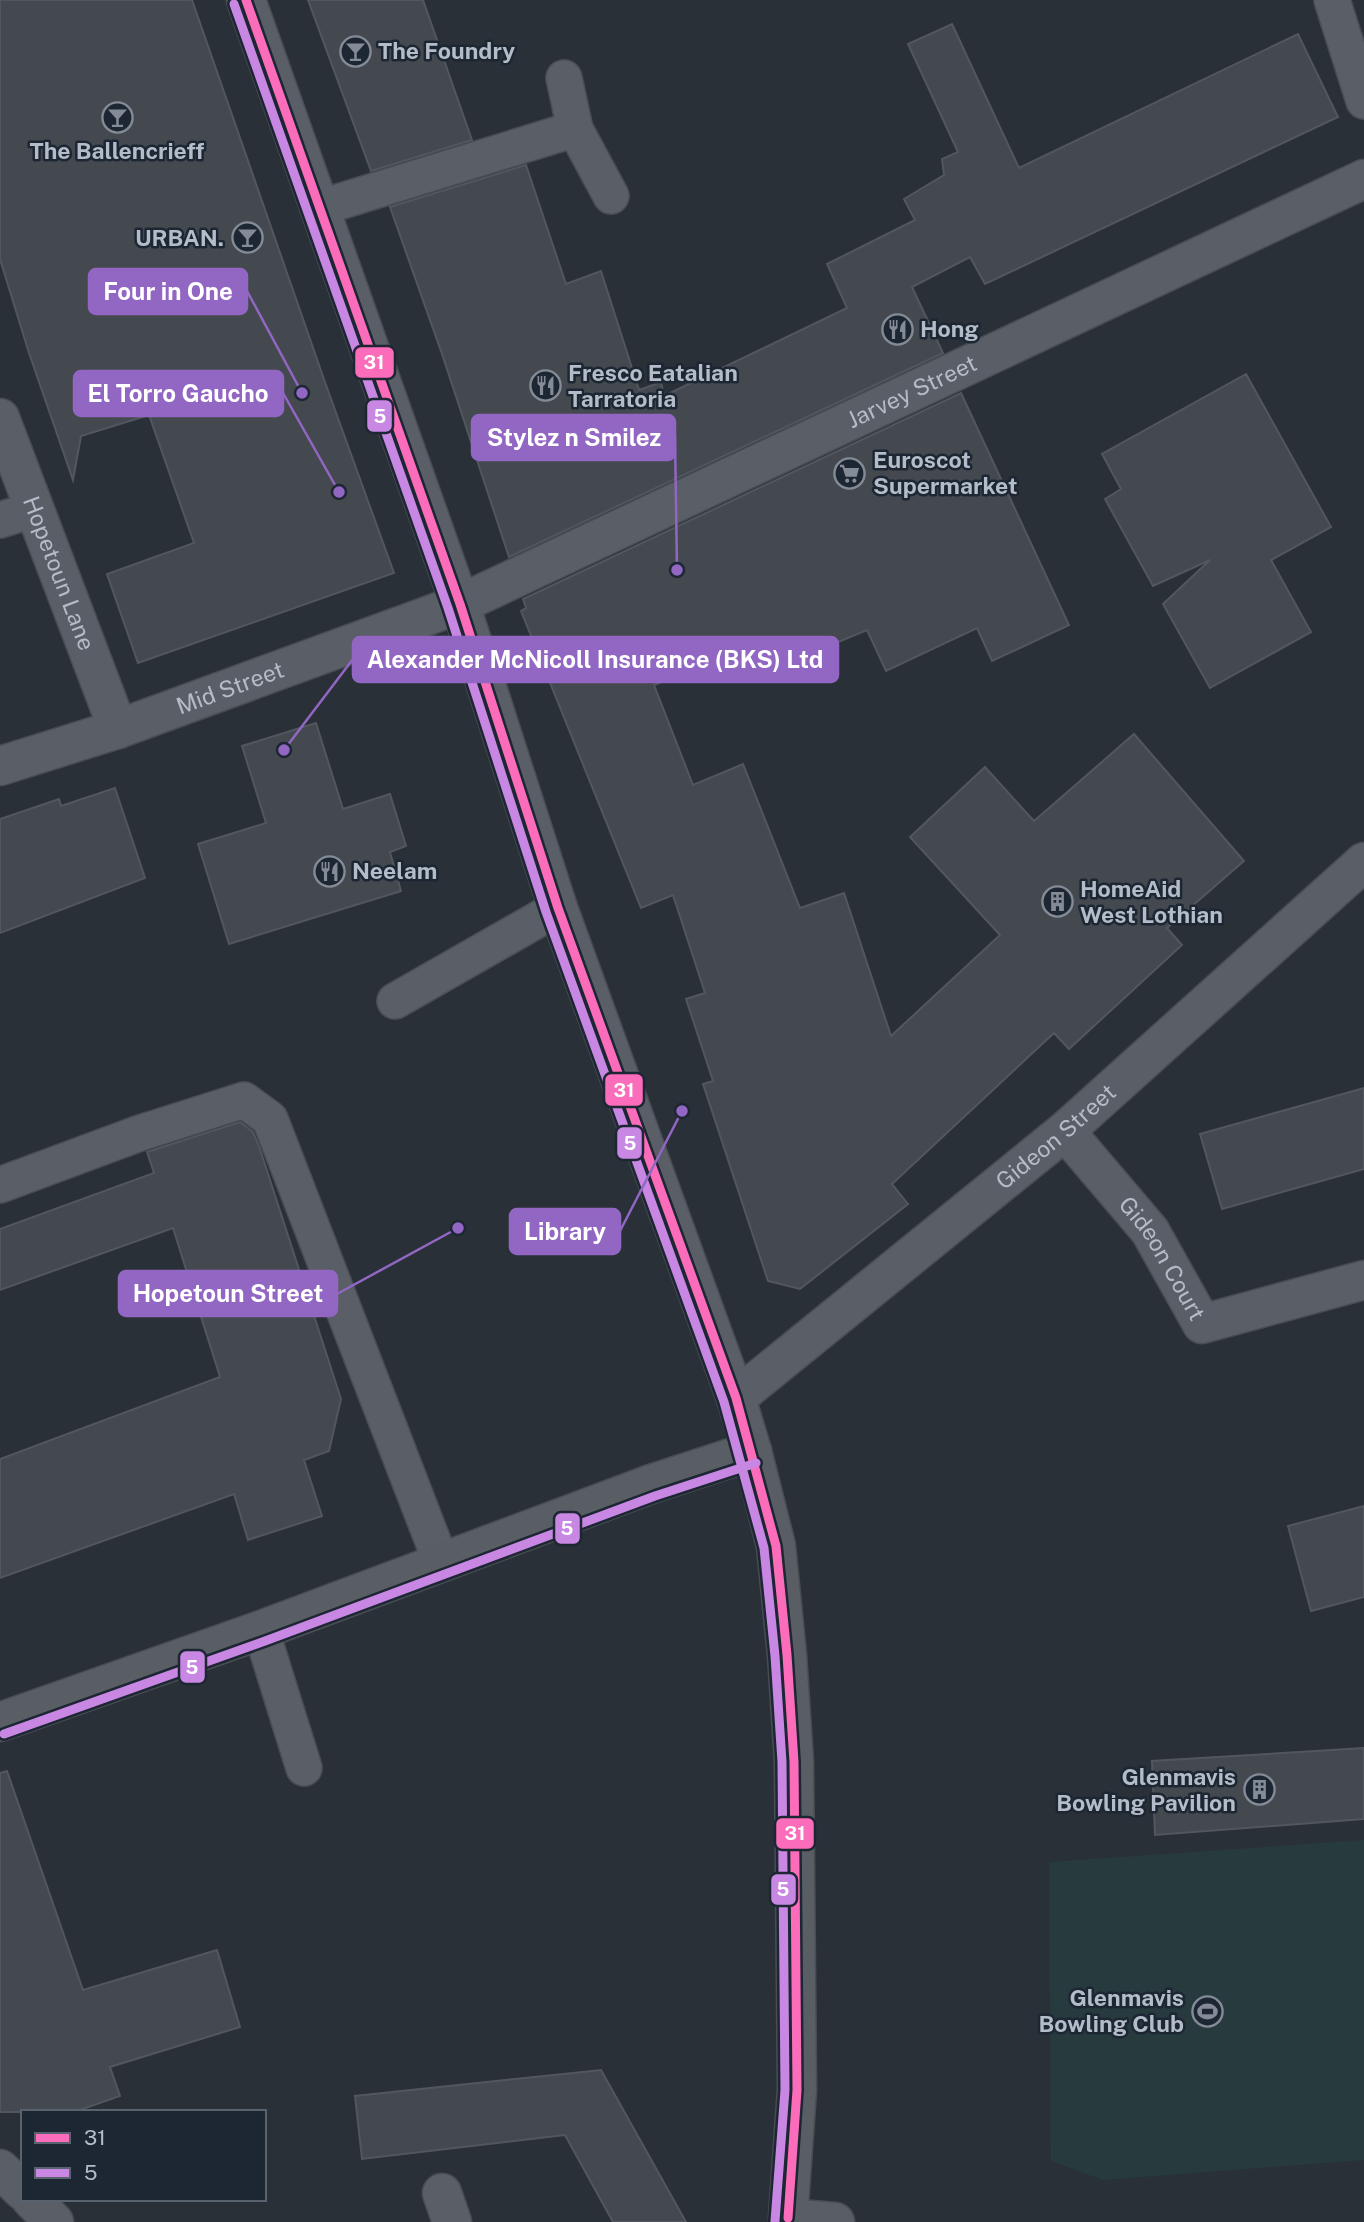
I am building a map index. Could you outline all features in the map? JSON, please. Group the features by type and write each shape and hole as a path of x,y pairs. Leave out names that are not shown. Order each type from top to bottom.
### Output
{"main road":[{"path":"0,1722 261,1630 651,1484 752,1451 776,1546 794,1762 797,2090 787,2220 835,2222"}],"street":[{"path":"246,0 460,604 558,908 736,1398 752,1451"},
{"name":"Jarvey Street","path":"460,604 1364,179"},
{"name":"Hopetoun Lane","path":"0,418 17,514 118,729"},
{"name":"Mid Street","path":"0,766 118,729 460,604"},
{"name":"Gideon Street","path":"736,1398 1065,1131 1364,862"},
{"name":"Gideon Court","path":"1065,1131 1150,1231 1202,1324 1364,1280"},
{"path":"0,2169 21,2190"},
{"path":"33,2201 54,2222"}],"lane":[{"path":"1332,0 1364,101"},
{"path":"564,78 575,129 611,196"},
{"path":"319,208 575,129"},
{"path":"395,1001 558,908"},
{"path":"0,1185 140,1133 244,1100 270,1119 441,1562"},
{"path":"261,1630 304,1768"}],"green space":[{"name":"Glenmavis Bowling Club","path":"1364,1840 1364,2160 1103,2180 1051,2161 1049,1862"}],"building":[{"path":"0,0 192,0 394,573 138,663 107,574 194,543 149,415 81,436 73,480 0,259"},
{"path":"308,0 423,0 472,140 371,171"},
{"path":"952,24 1019,168 1298,34 1338,117 985,284 970,257 912,287 943,353 509,557 390,207 526,165 566,284 601,271 639,390 661,382 664,396 847,308 827,264 915,220 904,199 944,175 942,159 958,152 908,44"},
{"path":"1246,374 1331,527 1271,560 1311,632 1210,688 1163,604 1210,560 1153,586 1105,499 1121,489 1102,454"},
{"path":"961,393 1069,625 992,661 977,628 886,671 867,630 773,669 763,643 654,685 693,785 743,764 800,908 844,893 891,1036 1000,935 910,837 985,767 1034,821 1134,734 1244,861 1167,928 1182,945 1069,1049 1054,1033 892,1184 908,1204 800,1289 768,1281 703,1084 713,1081 686,999 705,993 673,895 641,908 521,611 526,608 523,599"},
{"path":"316,723 343,809 390,794 406,846 390,852 401,891 229,944 198,844 266,823 242,746"},
{"path":"115,788 145,878 0,933 0,819 59,799 61,806"},
{"path":"1364,1088 1364,1169 1222,1209 1200,1134"},
{"path":"240,1122 253,1132 259,1146 341,1399 329,1451 304,1460 322,1516 248,1540 234,1494 0,1578 0,1459 220,1377 173,1228 0,1290 0,1229 154,1173 147,1152"},
{"path":"1364,1506 1364,1597 1311,1611 1288,1526"},
{"name":"Glenmavis Bowling Pavilion","path":"1364,1748 1364,1819 1155,1835 1152,1761"},
{"path":"7,1771 83,1990 217,1950 240,2027 110,2067 120,2096 80,2110 0,2112 0,1773"},
{"path":"601,2070 686,2222 613,2222 565,2135 362,2159 355,2096"}],"transit line":[{"name":"31","path":"246,0 460,604 558,908 736,1398 776,1546 794,1762 797,2090 788,2218"},
{"name":"5","path":"234,4 448,608 546,912 724,1402 764,1548 782,1762 785,2090 775,2221"},
{"name":"5","path":"4,1734 265,1641 655,1496 756,1463"}],"place":[{"name":"The Foundry","path":"355,51"},
{"name":"The Ballencrieff","path":"117,117"},
{"name":"URBAN.","path":"247,238"},
{"name":"Hong","path":"897,329"},
{"name":"Fresco Eatalian Tarratoria","path":"545,386"},
{"name":"Four in One","path":"302,393"},
{"name":"Euroscot Supermarket","path":"850,473"},
{"name":"El Torro Gaucho","path":"339,492"},
{"name":"Stylez n Smilez","path":"677,570"},
{"name":"Alexander McNicoll Insurance (BKS) Ltd","path":"284,750"},
{"name":"Neelam","path":"329,871"},
{"name":"HomeAid West Lothian","path":"1057,902"},
{"name":"Library","path":"682,1111"},
{"name":"Hopetoun Street","path":"458,1228"},
{"name":"Glenmavis Bowling Pavilion","path":"1259,1790"},
{"name":"Glenmavis Bowling Club","path":"1207,2011"}]}
